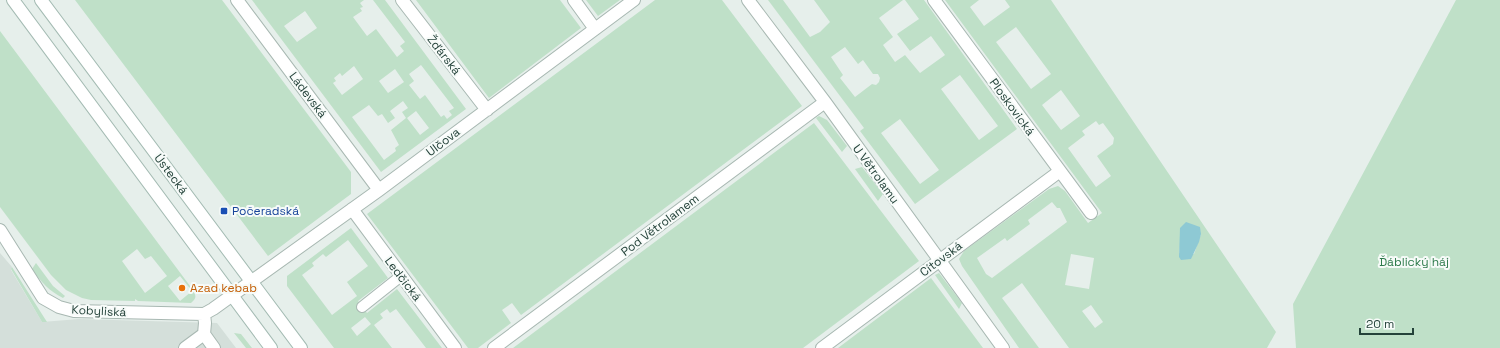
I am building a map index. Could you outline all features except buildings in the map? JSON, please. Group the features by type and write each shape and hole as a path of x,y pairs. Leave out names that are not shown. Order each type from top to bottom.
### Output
{"street":[{"name":"Ústecká","path":"13,0 272,348"},
{"name":"Ústecká","path":"41,0 301,348"},
{"name":"Ládevská","path":"237,0 379,190"},
{"name":"Žďárská","path":"402,0 487,110"},
{"path":"574,0 595,29"},
{"name":"Ulčova","path":"232,296 379,190 634,0"},
{"name":"U Větrolamu","path":"748,0 825,102 1003,348"},
{"name":"Ploskovická","path":"934,0 1092,213"},
{"name":"Pod Větrolamem","path":"494,348 825,102"},
{"name":"Cítovská","path":"822,348 1060,171"},
{"name":"Ledčická","path":"352,209 455,348"},
{"name":"Kobyliská","path":"0,230 43,298 59,307 74,311 204,314"},
{"path":"214,348 204,334 204,314 232,296"},
{"path":"185,348 204,334"}],"lane":[{"path":"362,307 401,276"}],"shaded area":[{"path":"0,253 12,267 11,270 42,322 79,319 217,323 236,348 0,348"}],"green space":[{"path":"75,0 222,0 351,172 351,194 268,256"},
{"path":"252,0 364,0 360,3 363,7 360,8 362,11 353,17 367,36 376,29 397,57 404,51 400,46 405,42 373,0 385,0 466,109 381,172","holes":["305,11 317,28 297,42 284,26","421,65 454,108 449,111 452,115 447,119 444,115 441,117 425,95 420,99 409,85 414,81 409,74","354,66 363,79 342,95 333,83 336,81 334,78 340,73 342,76","395,69 404,82 388,93 379,81","403,101 408,108 402,112 406,118 391,130 399,145 395,148 396,151 384,160 352,117 369,105 378,116 382,114 388,123 395,118 390,111","416,111 429,128 420,135 407,118"]},
{"path":"416,0 560,0 581,28 489,98"},
{"path":"586,0 620,0 598,16"},
{"path":"655,0 722,0 802,106 521,315 512,303 502,310 511,323 478,348 468,348 367,214"},
{"path":"768,0 783,0 810,37 820,32 830,22 814,0 903,0 879,18 893,37 883,45 895,62 905,55 920,73 945,55 931,36 910,51 897,34 919,19 905,0 924,0 1017,129 915,204 860,131 864,128","holes":["845,47 858,64 863,60 873,74 878,74 880,78 876,85 872,84 855,97 840,78 843,75 831,57","960,75 998,126 979,140 941,89","900,119 939,170 920,184 881,133"]},
{"path":"945,0 979,0 970,7 984,26 1010,7 1005,0 1051,0 1276,332 1267,348 1069,348 1022,283 1002,298 1039,348 1019,348 962,266 959,259 964,251 1049,189 1058,186 1065,191 1088,223 1102,213","holes":["1016,27 1051,74 1031,89 996,42","1061,90 1080,116 1061,130 1042,105","1096,121 1099,125 1103,123 1114,138 1113,144 1097,156 1111,176 1096,187 1068,148 1085,135 1082,131","1052,202 1057,208 1060,208 1067,222 992,278 986,274 977,258 1005,238 1007,241 1030,224 1028,220","1201,234 1194,254 1179,253 1180,245","1071,254 1094,258 1089,289 1065,285","1091,305 1103,322 1095,328 1082,311"]},
{"name":"Ďáblický háj","path":"1456,0 1500,0 1500,348 1296,348 1293,304"},
{"path":"0,31 193,290 195,298 191,303 138,301 135,299 135,301 91,300 82,298 66,290 51,275 0,207","holes":["137,249 145,259 151,256 167,276 145,293 122,261","180,276 192,291 180,301 168,286"]},
{"path":"819,116 827,120 847,146 842,152 816,118"},
{"path":"814,123 919,261 803,348 513,348"},
{"path":"862,167 883,194 878,201 855,169"},
{"path":"351,228 388,278 358,301 367,313 397,289 442,348 426,348 396,309 390,313 387,309 380,314 383,318 374,325 392,348 334,348 287,286 287,276","holes":["348,240 368,266 347,282 357,296 332,315 302,275 314,266 312,263 323,254 326,257","365,317 371,324 357,336 351,328"]},
{"path":"36,263 53,286 65,296 63,298 49,289 32,269"},
{"path":"12,267 47,322 42,322 11,269"},
{"path":"939,273 962,303 959,309 935,275"},
{"path":"931,278 983,348 838,348"},
{"path":"234,333 241,334 252,348 246,348"}],"water":[{"path":"1186,222 1200,227 1201,234 1191,259 1181,260 1179,257 1180,228"}],"place":[{"name":"Počeradská","path":"224,211"},
{"name":"Azad kebab","path":"182,288"}]}
